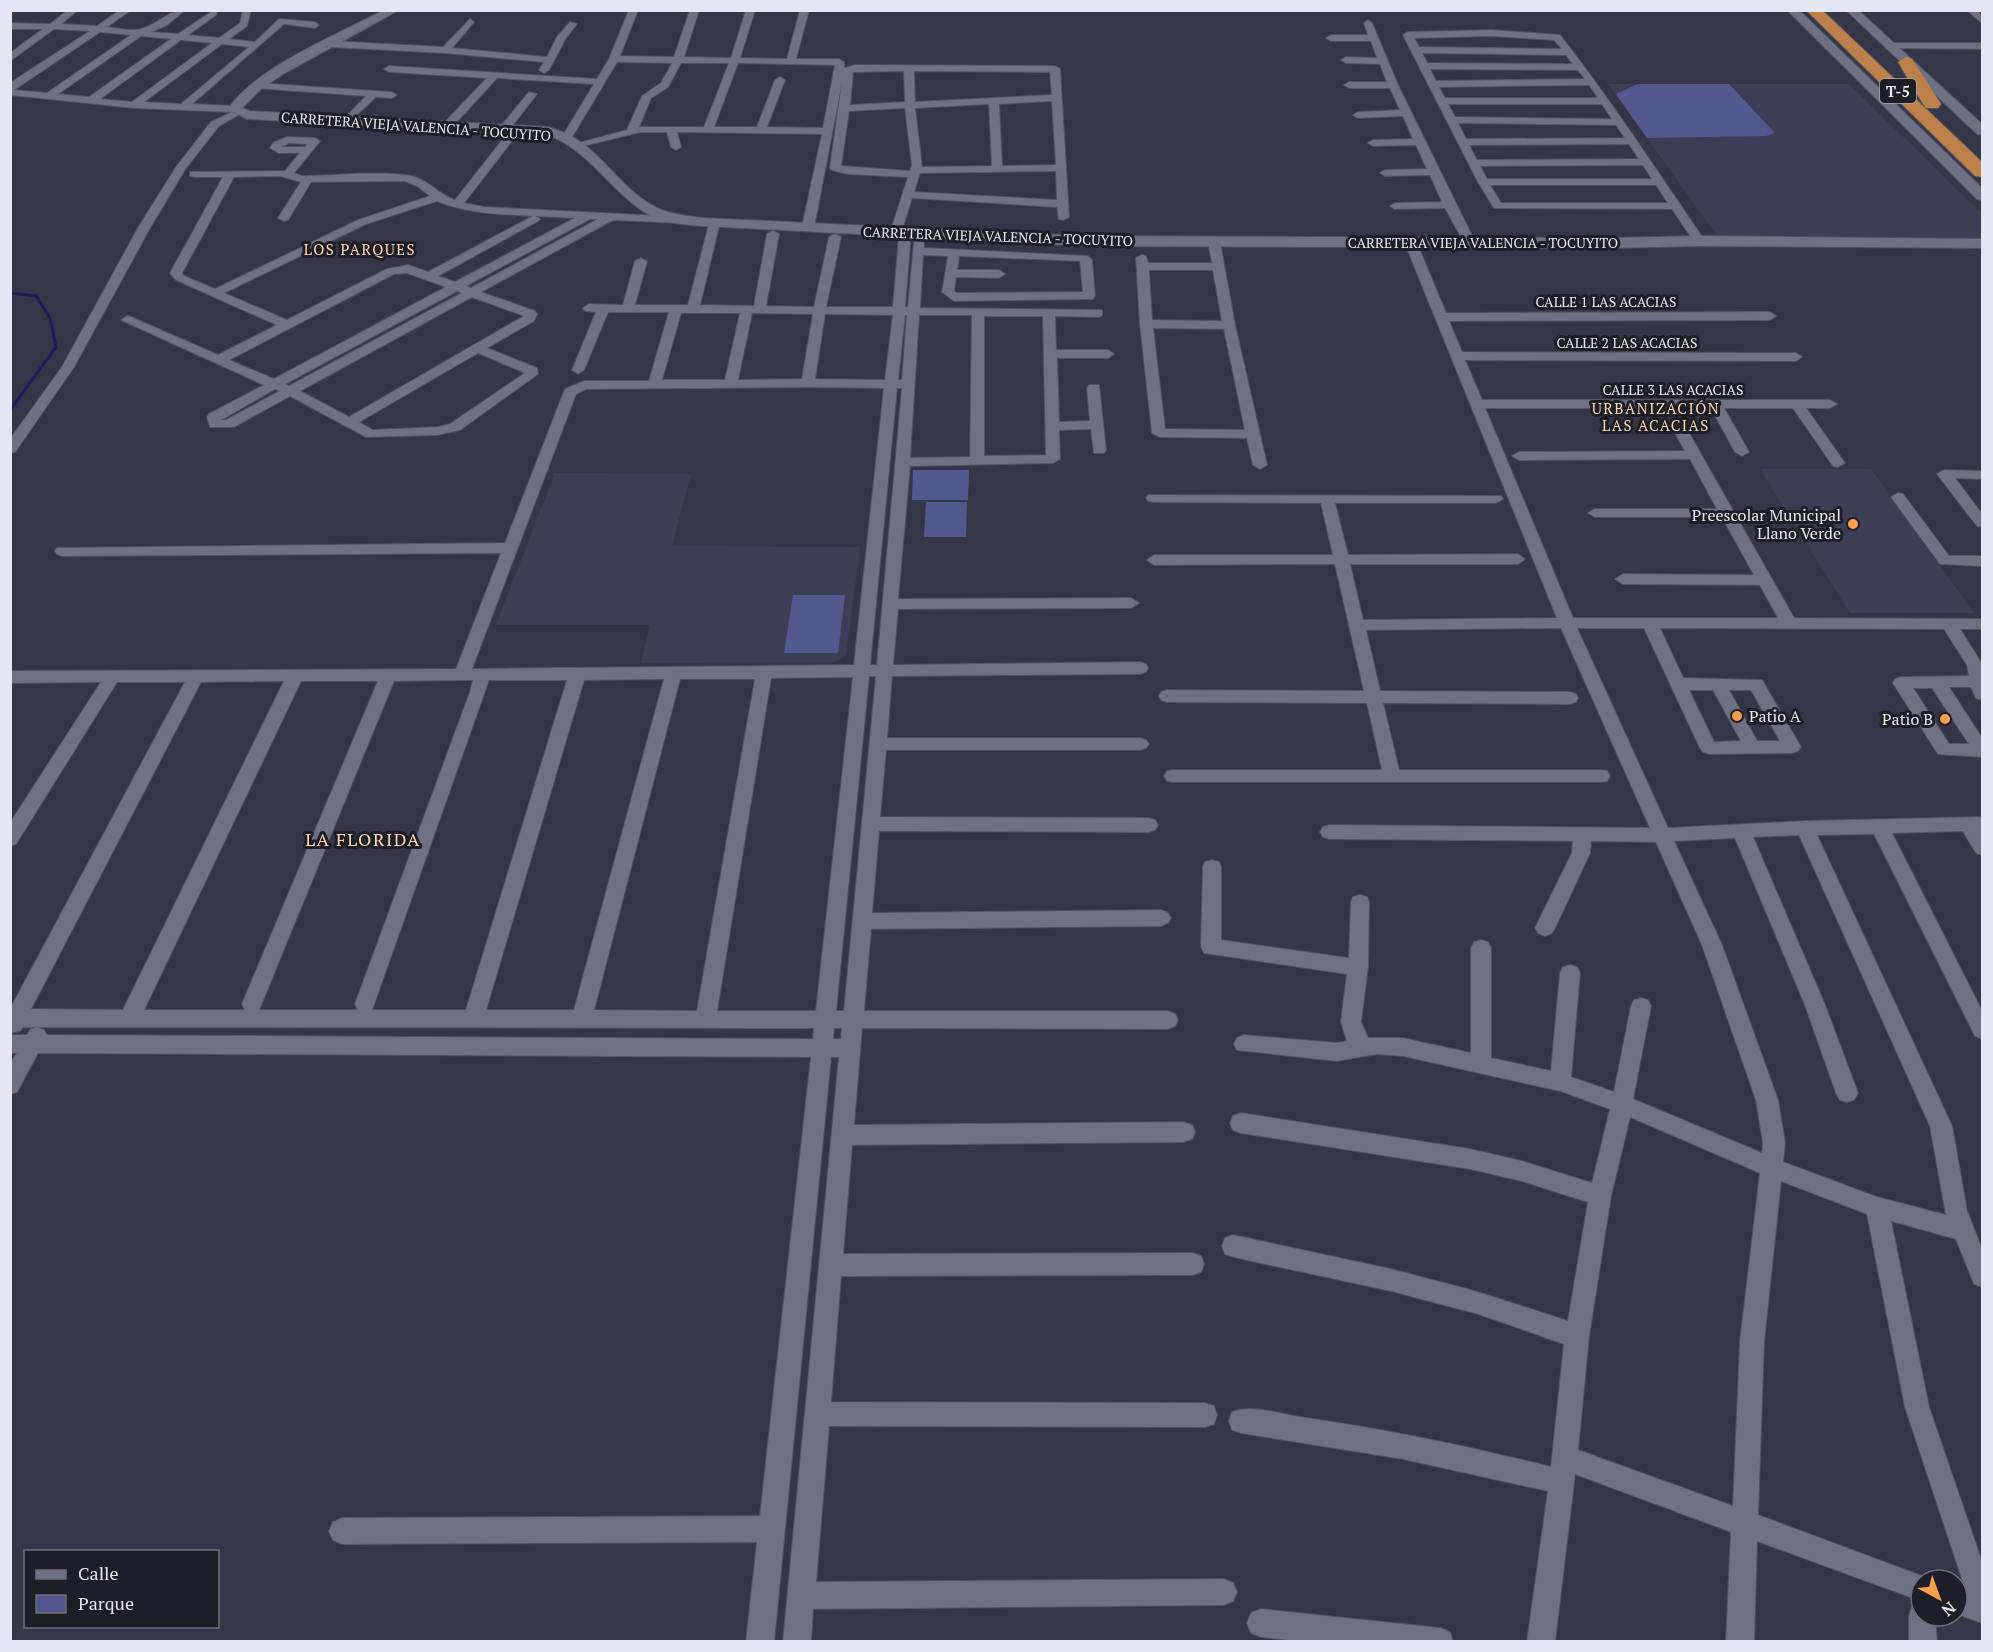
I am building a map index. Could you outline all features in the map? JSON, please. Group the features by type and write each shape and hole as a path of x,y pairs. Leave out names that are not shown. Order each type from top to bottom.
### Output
{"highway":[{"name":"T-5","path":"1813,10 1983,172"},
{"name":"T-5","path":"1832,10 1983,151"},
{"path":"1906,62 1932,104"}],"street":[{"path":"10,58 56,26 74,10"},
{"path":"11,92 127,10"},
{"path":"50,95 140,33 164,23 181,10"},
{"path":"134,105 244,24 247,10"},
{"path":"237,110 237,103 257,86 308,54 331,45 394,10"},
{"path":"567,136 614,59 634,10"},
{"path":"632,130 647,96 665,85 678,60 695,10"},
{"path":"708,130 735,60 751,10"},
{"path":"791,60 805,10"},
{"path":"1792,10 1983,196"},
{"name":"T-5","path":"1851,10 1983,131"},
{"path":"1971,10 1983,20"},
{"path":"92,100 213,14"},
{"path":"182,108 282,21 315,25"},
{"path":"445,50 470,22"},
{"path":"1368,23 1393,85 1469,242"},
{"path":"539,79 562,37 573,24"},
{"path":"10,26 99,29 257,45"},
{"path":"1677,206 1498,206 1483,182 1408,35 1492,33 1557,37 1592,82 1677,206 1699,241"},
{"path":"1331,38 1374,38"},
{"path":"331,45 445,50 550,60"},
{"path":"1890,46 1983,46"},
{"path":"1416,50 1569,52"},
{"path":"614,59 791,60 837,61 840,63 808,227"},
{"path":"1346,60 1383,61"},
{"path":"1061,168 915,172 848,171 836,168 848,70 856,68 909,70 1056,65 1055,98 1061,168 1064,204 1063,217"},
{"path":"1424,66 1581,68"},
{"path":"389,69 600,82"},
{"path":"760,1641 862,670 900,384 910,238 908,195 918,165 910,106 909,70"},
{"path":"448,125 493,77"},
{"path":"761,131 780,80"},
{"path":"1433,84 1592,82"},
{"path":"1349,85 1393,85"},
{"path":"257,86 392,95"},
{"path":"11,92 134,105 237,110"},
{"path":"349,119 373,94"},
{"path":"457,206 532,94"},
{"path":"845,108 1055,98"},
{"path":"994,101 997,170"},
{"path":"1442,101 1605,102"},
{"path":"10,449 68,367 144,228 181,168 215,124 237,110"},
{"name":"CARRETERA VIEJA VALENCIA - TOCUYITO","path":"237,110 265,116 448,125 506,135 548,131 567,136 632,197 656,213 684,220 808,227 910,238 1214,242 1612,243 1699,241 1983,244"},
{"path":"1358,115 1406,113"},
{"path":"1451,120 1618,122"},
{"path":"579,146 632,130 827,131"},
{"path":"670,130 676,147"},
{"path":"1462,142 1632,141"},
{"path":"1373,142 1420,142"},
{"path":"287,175 308,150"},
{"path":"1473,163 1646,162"},
{"path":"1385,173 1434,172"},
{"path":"194,174 287,175 308,179 404,178 418,181 439,197 457,206 483,210 684,220"},
{"path":"230,174 176,273 180,278 288,324"},
{"path":"284,218 308,179"},
{"path":"1483,182 1660,182"},
{"path":"908,195 1064,204"},
{"path":"215,293 362,222 439,197"},
{"path":"1395,206 1450,205"},
{"path":"589,215 214,417 215,424 229,424 612,216"},
{"path":"430,276 534,219"},
{"path":"693,309 714,222"},
{"path":"730,385 773,234"},
{"path":"808,383 835,237"},
{"path":"910,238 954,252 1084,258 1089,296 954,297 948,292 954,252"},
{"path":"1410,241 1567,623 1712,945 1767,1100 1774,1143 1773,1168 1752,1342 1740,1641"},
{"path":"1214,242 1229,325 1260,465"},
{"path":"628,309 641,261"},
{"path":"1218,267 1143,262 1146,324 1159,433 1252,434"},
{"path":"218,360 391,271 408,269 531,314 530,318 349,422"},
{"path":"952,273 999,274"},
{"path":"589,308 1098,313"},
{"path":"578,370 604,308"},
{"path":"654,385 676,309"},
{"path":"976,461 978,312"},
{"path":"903,462 1053,459 1049,313"},
{"name":"CALLE 1 LAS ACACIAS","path":"1442,317 1770,316"},
{"path":"127,320 275,384 372,434 455,428 532,374 532,372 477,348"},
{"path":"1146,324 1229,325"},
{"path":"1050,354 1108,354"},
{"name":"CALLE 2 LAS ACACIAS","path":"1459,356 1796,357"},
{"path":"462,675 570,392 584,386 900,384"},
{"path":"797,1641 903,462 900,384"},
{"path":"1094,388 1099,450"},
{"name":"CALLE 3 LAS ACACIAS","path":"1477,404 1830,404"},
{"path":"1715,404 1742,452"},
{"path":"1797,404 1838,463"},
{"path":"1052,426 1097,425"},
{"path":"1682,433 1788,622"},
{"path":"1519,456 1694,455"},
{"path":"1983,475 1944,474 1983,523"},
{"path":"1898,497 1944,561 1983,561"},
{"path":"1153,498 1496,499"},
{"path":"1327,499 1392,776"},
{"path":"1595,513 1727,513"},
{"path":"62,551 510,548"},
{"path":"1154,560 1518,559"},
{"path":"1623,579 1764,580"},
{"path":"891,604 1131,603"},
{"path":"1356,625 1788,622 1983,624"},
{"path":"1948,623 1975,665 1980,688 1937,682 1901,682 1944,750 1982,751"},
{"path":"1650,624 1678,684 1709,748 1792,747 1756,684 1678,684"},
{"path":"12,678 674,674 1140,668"},
{"path":"706,1019 764,673"},
{"path":"473,1019 576,674"},
{"path":"582,1019 667,691 674,674"},
{"path":"252,1004 388,675"},
{"path":"365,1004 478,692 482,675"},
{"path":"10,840 112,676"},
{"path":"13,1022 196,676"},
{"path":"129,1019 295,676"},
{"path":"1937,682 1982,751"},
{"path":"1718,684 1752,747"},
{"path":"1167,696 1570,698"},
{"path":"878,744 1140,744"},
{"path":"1173,776 1601,776"},
{"path":"871,824 1149,825"},
{"path":"1329,832 1582,836 1975,825 1983,848"},
{"path":"1880,827 1983,1030"},
{"path":"1806,828 1941,1126 1956,1211 1983,1276"},
{"path":"1741,831 1815,1005 1847,1093"},
{"path":"1545,928 1581,853 1582,836"},
{"path":"1212,867 1211,947 1358,967"},
{"path":"1360,902 1358,967 1351,1022 1354,1035 1362,1046"},
{"path":"862,921 1161,918"},
{"path":"1481,948 1481,1063"},
{"path":"1560,1082 1570,973"},
{"path":"1541,1641 1563,1470 1576,1336 1600,1196 1622,1104 1641,1006"},
{"path":"13,1022 46,1018 1168,1020"},
{"path":"10,1085 46,1018"},
{"path":"10,1044 850,1048"},
{"path":"1244,1044 1336,1052 1362,1046 1403,1047 1560,1082 1622,1104 1773,1168 1877,1207 1964,1230"},
{"path":"1242,1123 1470,1159 1522,1171 1600,1196"},
{"path":"843,1135 1184,1132"},
{"path":"1877,1207 1917,1407 1983,1600"},
{"path":"1233,1246 1391,1280 1478,1303 1576,1336"},
{"path":"831,1265 1193,1264"},
{"path":"818,1414 1205,1415"},
{"path":"1241,1421 1322,1431 1475,1459 1563,1470 1746,1526 1909,1584"},
{"path":"342,1531 771,1529"},
{"path":"801,1596 1224,1592"},
{"path":"1262,1623 1440,1641"}],"shaded area":[{"path":"1608,84 1849,84 1982,214 1982,239 1719,238"},
{"name":"Preescolar Municipal Llano Verde","path":"1760,469 1871,469 1974,613 1850,613"},
{"path":"555,473 691,474 672,546 860,547 846,655 834,662 641,663 650,625 496,625"}],"green space":[{"path":"1638,84 1729,84 1775,133 1766,136 1647,138 1616,94"},
{"path":"913,470 969,470 968,500 912,500"},
{"path":"926,502 967,502 966,537 924,537"},
{"path":"793,595 845,595 838,653 784,653"}],"waterway":[{"path":"10,293 36,296 50,318 56,347 10,410"}],"place":[{"name":"Preescolar Municipal Llano Verde","path":"1853,524"},
{"name":"Patio A","path":"1737,716"},
{"name":"Patio B","path":"1945,719"}],"district":[{"name":"LOS PARQUES","path":"360,249"},
{"name":"URBANIZACIÓN LAS ACACIAS","path":"1656,416"},
{"name":"LA FLORIDA","path":"363,839"}]}
